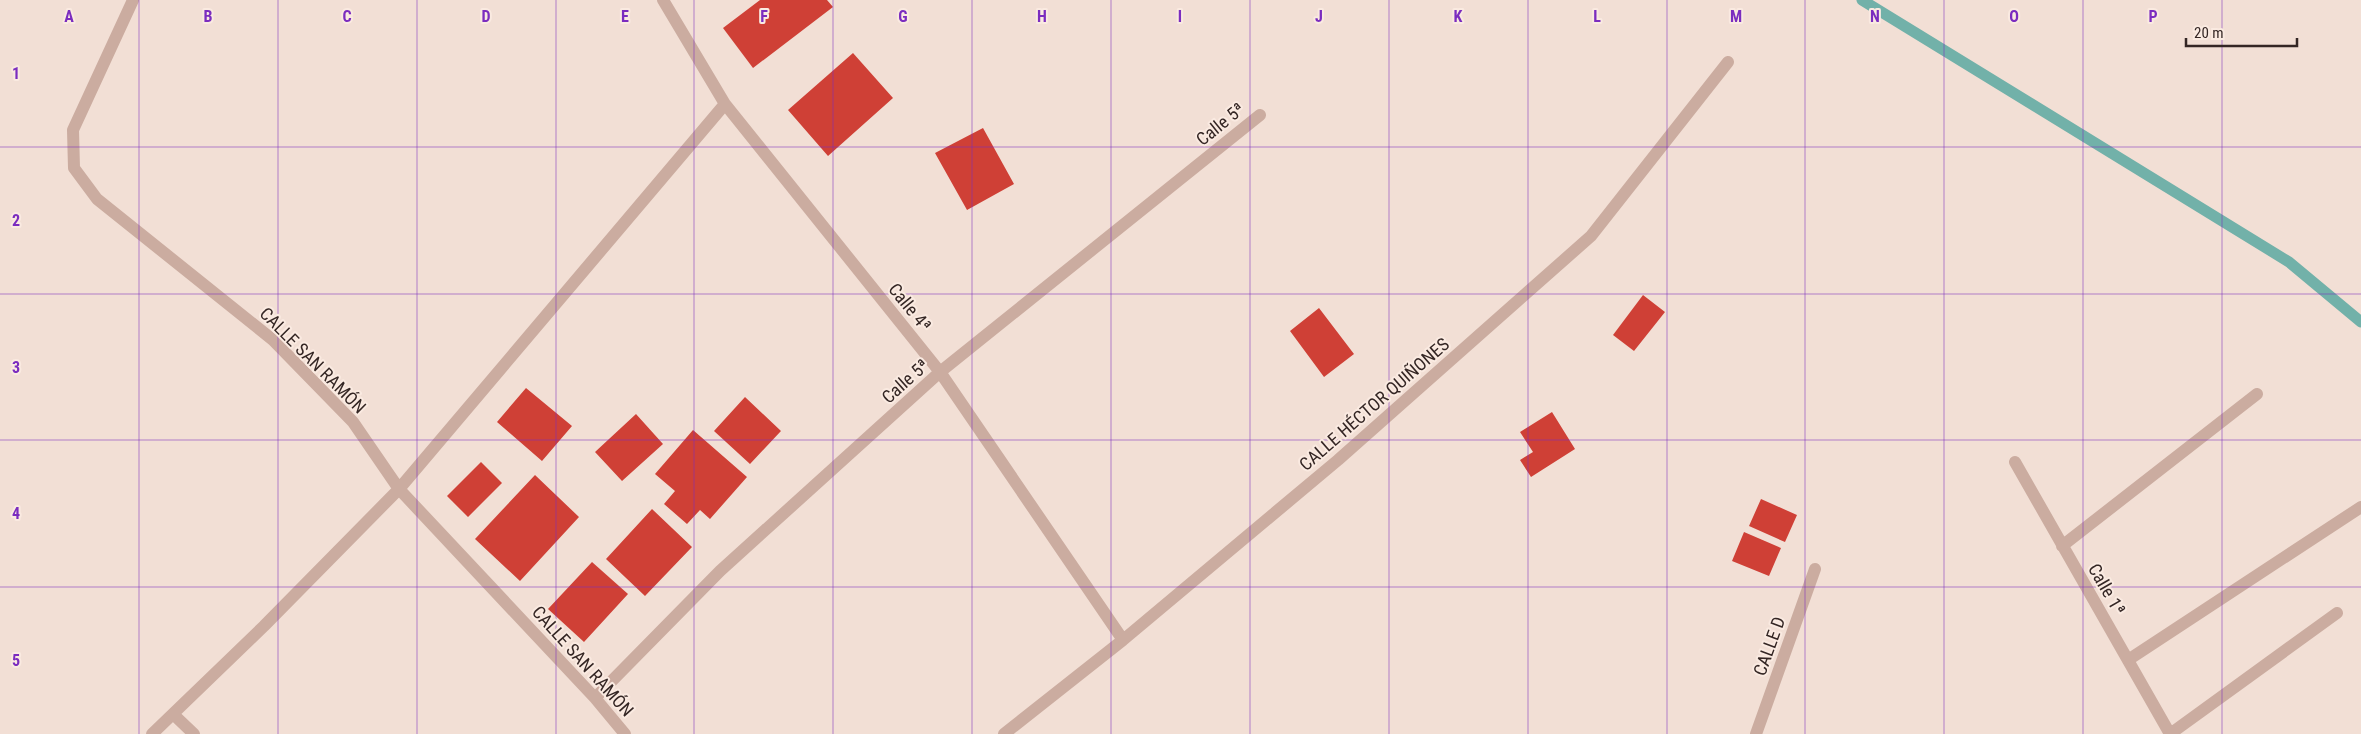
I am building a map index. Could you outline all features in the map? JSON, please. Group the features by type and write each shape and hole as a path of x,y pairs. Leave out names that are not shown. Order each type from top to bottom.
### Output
{"street":[{"name":"CALLE SAN RAMÓN","path":"132,0 74,130 74,168 97,199 272,340 353,422 399,489 595,698 626,734"},
{"name":"Calle 4ª","path":"663,0 724,104 940,372 1123,640"},
{"name":"CALLE HÉCTOR QUIÑONES","path":"1004,734 1123,640 1338,460 1591,236 1728,62"},
{"path":"152,734 264,626 399,489 724,104"},
{"name":"Calle 5ª","path":"595,698 720,571 940,372 1260,114"},
{"path":"2062,546 2257,394"},
{"name":"Calle 1ª","path":"2014,462 2170,734"},
{"path":"2128,660 2361,507"},
{"name":"CALLE D","path":"1756,734 1814,569"},
{"path":"2170,734 2337,613"},
{"path":"173,714 194,734"}],"building":[{"path":"760,0 827,0 833,7 753,68 723,28"},
{"path":"853,53 893,98 828,156 788,110"},
{"path":"983,128 1014,184 967,210 935,153"},
{"path":"1643,295 1665,312 1634,351 1613,335"},
{"path":"1319,308 1354,354 1324,377 1290,331"},
{"path":"526,388 572,426 542,461 497,422"},
{"path":"745,397 781,431 750,464 714,431"},
{"path":"1552,412 1575,449 1531,477 1520,460 1533,452 1520,432"},
{"path":"636,414 663,444 622,481 595,452"},
{"path":"693,430 747,477 710,519 700,510 687,524 664,504 675,491 655,474"},
{"path":"481,462 502,483 468,517 447,496"},
{"path":"535,475 579,517 520,581 475,539"},
{"path":"1761,499 1797,515 1785,542 1749,526"},
{"path":"652,509 692,547 645,596 606,559"},
{"path":"1744,532 1781,548 1769,576 1732,561"},
{"path":"592,562 628,594 584,642 548,609"}],"waterway":[{"path":"1862,0 2289,262 2361,322"}]}
